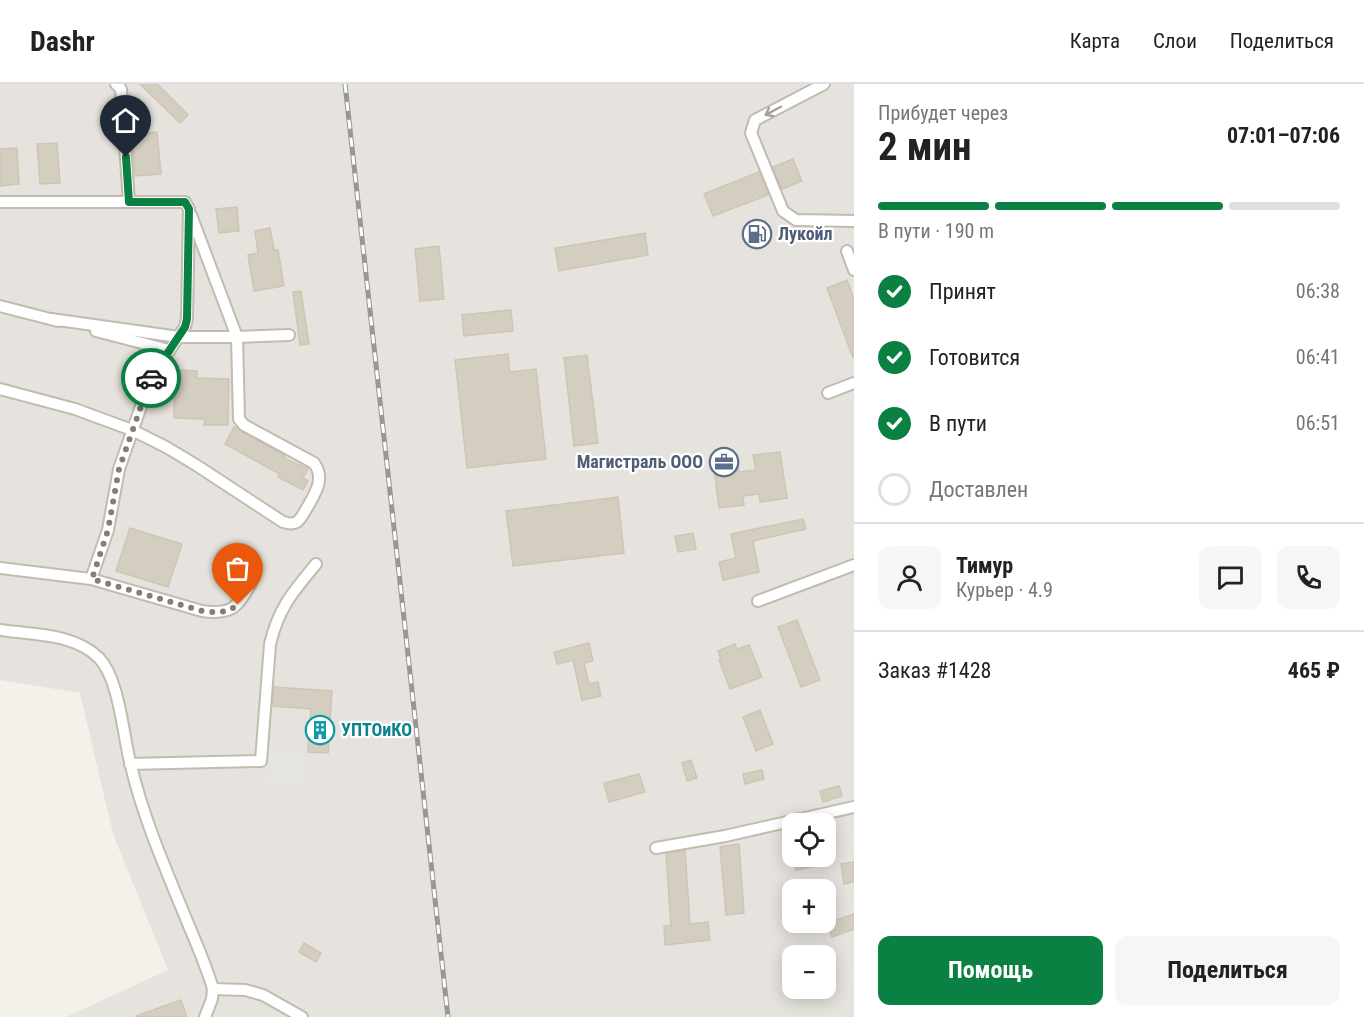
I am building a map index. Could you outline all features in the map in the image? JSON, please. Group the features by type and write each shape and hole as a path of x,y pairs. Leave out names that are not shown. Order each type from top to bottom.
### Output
{"street":[{"path":"116,84 121,89 129,202"},
{"path":"824,84 755,120 751,133 783,211 796,220 854,221"},
{"path":"0,202 185,202 237,337 240,419 244,425 314,463 320,479 317,489 296,523 290,524 283,522 196,465 132,430 75,409 0,389"},
{"path":"92,579 108,530 117,478 151,378 185,327 189,209"},
{"path":"847,251 854,270"},
{"path":"0,306 169,351"},
{"path":"51,319 178,337 289,335"},
{"path":"828,393 854,383"},
{"path":"130,764 261,761 273,629 284,604 316,564"},
{"path":"758,601 854,565"},
{"path":"0,568 92,579 202,611 217,613 229,611 238,605 251,583"},
{"path":"0,630 65,639 80,644 101,660 113,684 130,764 151,832 213,988 212,999 205,1017"},
{"path":"656,848 725,836 854,807"},
{"path":"213,988 245,990 263,995 302,1017"}],"shaded area":[{"path":"0,84 854,84 854,1017 66,1017 168,970 113,834 80,693 0,680"},
{"path":"250,704 259,704 260,749 250,749"},
{"path":"267,745 306,749 304,786 264,784"}],"building":[{"path":"140,84 157,84 188,115 180,123"},
{"path":"157,132 161,174 135,176 132,135"},
{"path":"57,143 60,183 40,184 37,144"},
{"path":"17,148 19,184 0,186 0,149"},
{"path":"793,159 802,181 782,189 773,167"},
{"path":"759,172 768,195 713,216 704,194"},
{"path":"237,207 239,231 219,233 216,209"},
{"name":"Лукойл","path":"761,222 763,226 766,225 770,236 747,245 743,234 744,229"},
{"path":"270,228 274,250 278,250 284,286 254,291 248,255 258,253 255,231"},
{"path":"645,233 648,255 559,271 555,248"},
{"path":"439,246 444,299 420,301 415,249"},
{"path":"847,280 854,299 853,358 827,288"},
{"path":"301,291 309,344 300,345 293,292"},
{"path":"511,310 513,331 464,336 462,315"},
{"path":"508,354 510,372 536,369 546,459 467,468 455,360"},
{"path":"587,355 598,443 574,446 564,358"},
{"path":"175,370 197,371 197,378 229,379 228,425 204,425 205,419 174,418"},
{"path":"234,427 285,456 284,458 308,469 303,478 308,481 303,490 278,477 280,474 225,444"},
{"path":"780,452 787,498 760,502 759,494 743,496 744,505 719,508 713,461 737,458 739,472 756,470 753,455"},
{"path":"618,497 624,553 513,566 506,511"},
{"path":"803,519 806,529 753,541 759,572 723,580 719,562 736,558 731,534"},
{"path":"130,528 182,544 168,587 116,571"},
{"path":"693,533 696,549 678,552 675,536"},
{"path":"797,620 820,680 801,687 778,627"},
{"path":"589,643 593,661 584,663 589,684 598,682 601,696 582,700 573,660 557,664 554,652"},
{"path":"735,644 737,649 749,645 762,677 730,689 718,651"},
{"name":"УПТОиКО","path":"274,687 332,691 328,753 308,752 311,709 273,706"},
{"path":"760,710 773,744 756,751 743,717"},
{"path":"691,760 697,778 687,781 682,763"},
{"path":"762,770 764,779 745,784 743,774"},
{"path":"639,774 645,792 609,802 604,783"},
{"path":"839,786 842,796 823,802 820,791"},
{"path":"739,844 744,913 726,915 720,847"},
{"path":"685,850 690,924 708,922 710,940 665,945 664,926 671,926 666,854"},
{"path":"854,862 854,882 844,884 841,864"},
{"path":"796,867 811,867 796,870"},
{"path":"854,914 854,929 832,937 831,933 836,933 836,920"},
{"path":"304,943 321,953 316,962 299,952"},
{"path":"181,1000 187,1017 136,1017 136,1016"}],"railway":[{"path":"345,84 448,1017"}],"way so far":[{"path":"151,378 119,469 108,530 92,579 202,611 217,613 229,611 238,605"}],"place":[{"name":"Лукойл","path":"757,234"},
{"name":"Магистраль ООО","path":"724,462"},
{"name":"УПТОиКО","path":"320,730"}],"route":[{"path":"126,157 129,202 185,202 189,209 187,319 185,327 151,378"}]}
